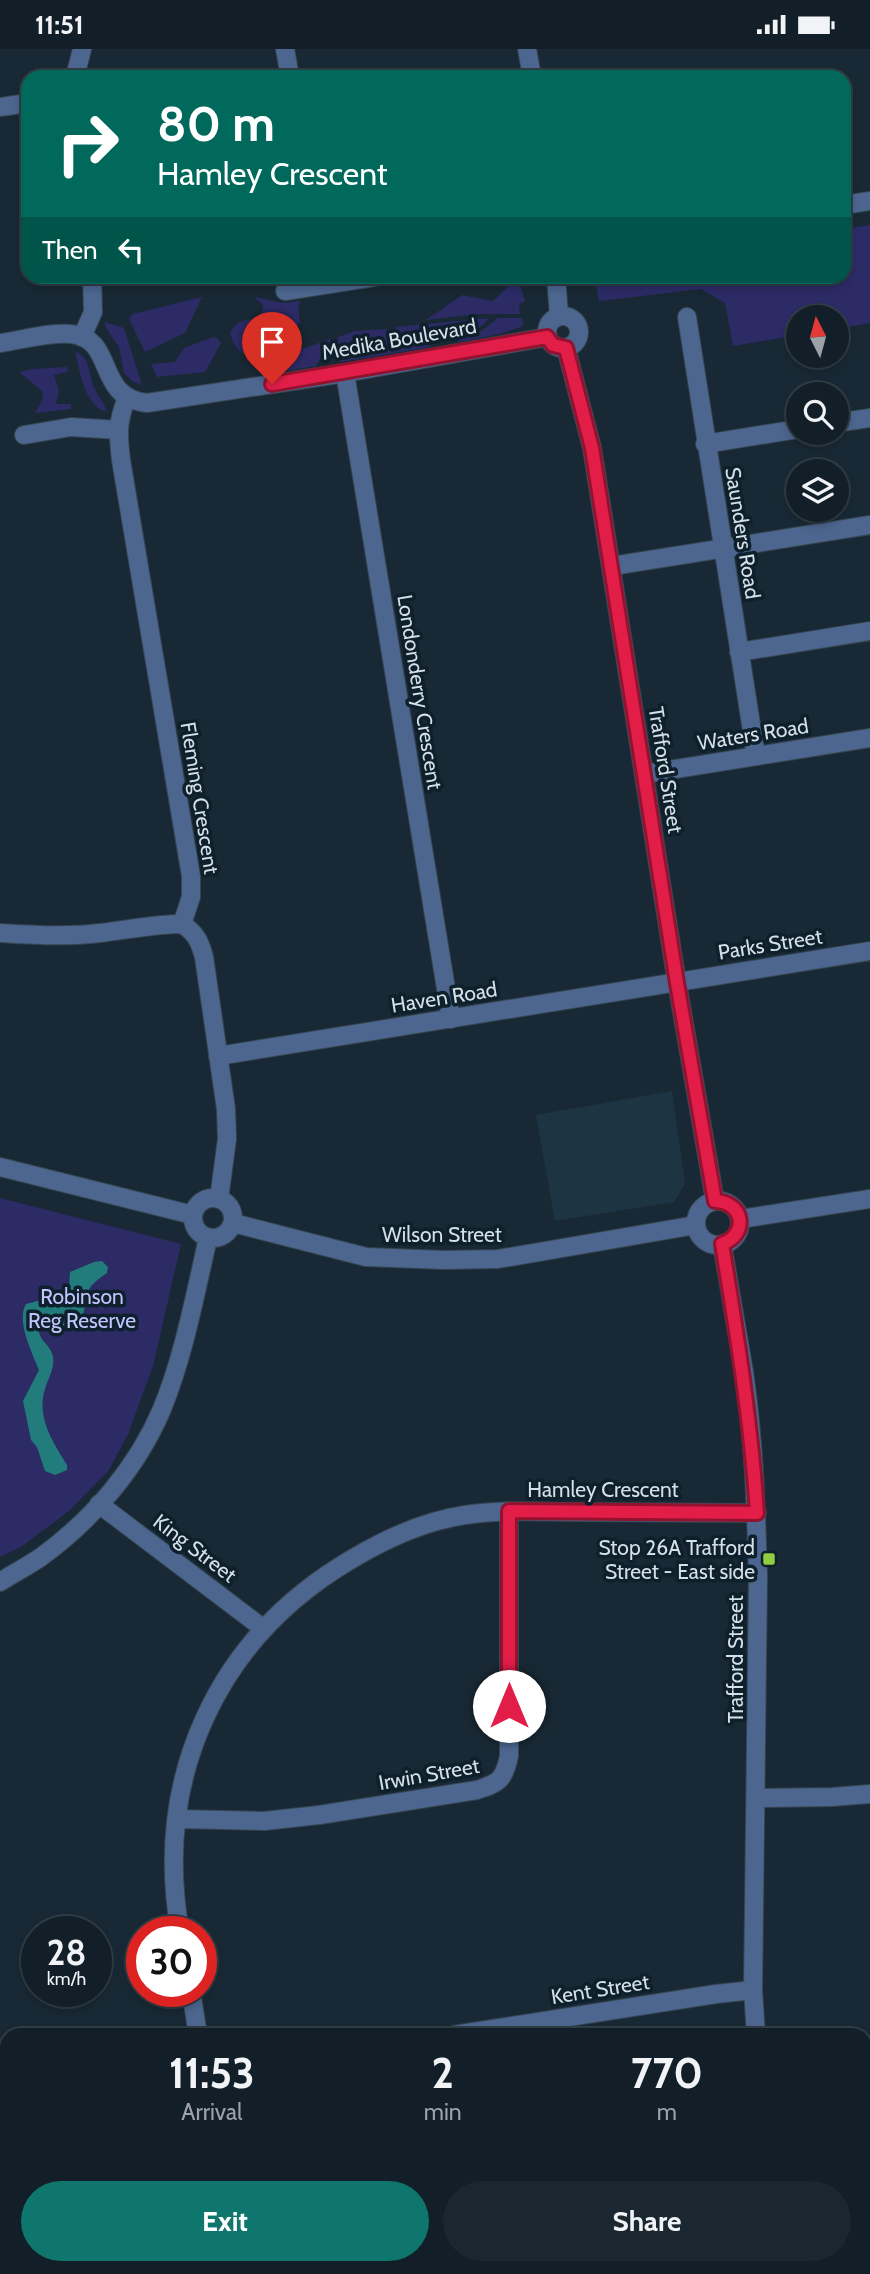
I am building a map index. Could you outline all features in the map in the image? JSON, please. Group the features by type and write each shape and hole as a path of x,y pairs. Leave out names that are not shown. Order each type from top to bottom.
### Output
{"street":[{"path":"77,70 82,49"},
{"path":"285,49 289,70"},
{"path":"527,49 531,70"},
{"path":"0,107 21,104"},
{"path":"851,204 870,201"},
{"path":"82,337 93,312 92,284"},
{"path":"285,291 310,284"},
{"path":"557,284 559,316"},
{"path":"559,316 570,317 579,329 575,344 566,348 553,345 547,337 550,322 559,316"},
{"name":"Saunders Road","path":"687,317 756,756"},
{"path":"0,343 57,335 71,334 82,337 98,350 112,383 127,398"},
{"name":"Medika Boulevard","path":"127,398 147,403 345,373 547,337"},
{"name":"Trafford Street","path":"566,348 592,448 677,983 715,1201"},
{"name":"Londonderry Crescent","path":"345,373 450,1019"},
{"name":"Fleming Crescent","path":"127,398 119,417 123,473 191,876 191,897 182,924"},
{"path":"849,421 870,418"},
{"path":"24,435 71,427 119,430"},
{"path":"705,444 786,431"},
{"path":"612,566 870,525"},
{"path":"739,652 870,631"},
{"name":"Waters Road","path":"644,774 870,738"},
{"path":"0,933 59,936 163,924 182,924 191,930 199,940 204,957 226,1109 227,1139 219,1199"},
{"name":"Parks Street","path":"677,983 870,951"},
{"name":"Haven Road","path":"218,1056 677,983"},
{"path":"0,1167 193,1215"},
{"path":"212,1198 219,1199 232,1211 233,1223 221,1237 208,1238 194,1227 193,1215 199,1203 212,1198"},
{"path":"740,1219 870,1199"},
{"path":"715,1201 734,1207 740,1219 734,1238 722,1244 708,1242 702,1238 696,1225 696,1219 703,1207 715,1201"},
{"name":"Wilson Street","path":"233,1223 366,1257 444,1260 498,1259 696,1225"},
{"path":"0,1582 41,1557 84,1521 121,1480 143,1447 162,1409 177,1366 208,1238"},
{"name":"Trafford Street","path":"722,1244 744,1373 757,1513 753,1990 756,2028"},
{"name":"King Street","path":"99,1504 264,1629"},
{"name":"Hamley Crescent","path":"178,1916 173,1862 180,1789 189,1754 209,1707 234,1665 264,1629 299,1594 333,1570 371,1548 420,1526 465,1515 509,1511 757,1513"},
{"name":"Irwin Street","path":"177,1819 264,1821 318,1815 477,1790 495,1784 506,1774 509,1756 509,1511"},
{"path":"756,1798 870,1794"},
{"name":"Kent Street","path":"499,2028 753,1990"},
{"path":"194,2007 197,2028"}],"shaded area":[{"path":"672,1091 685,1184 674,1202 555,1221 536,1115"},
{"path":"102,1261 108,1267 107,1273 89,1290 83,1315 65,1326 48,1325 39,1328 40,1336 52,1353 53,1361 43,1399 44,1419 67,1465 67,1470 55,1475 45,1471 37,1447 31,1440 23,1401 39,1370 26,1337 23,1311 26,1304 41,1300 58,1308 66,1304 70,1272"}],"green space":[{"path":"870,225 870,323 849,327 849,305 786,305 786,337 733,346 725,303 701,289 599,301 596,284 851,284 851,228"},
{"path":"511,284 520,284 525,301 519,304 520,314 477,314 426,320 462,295 493,301"},
{"path":"202,297 185,333 145,352 129,319 133,314"},
{"path":"254,297 283,303 300,301 300,322 289,337 300,344 256,361 239,350 230,333 237,324 262,312 263,305"},
{"path":"489,318 482,326 464,335 410,343 400,340 395,327"},
{"path":"498,318 522,318 523,326 500,334 459,342 459,339 475,336"},
{"path":"105,322 124,328 142,385 132,381 124,373 119,347"},
{"path":"387,329 396,340 405,345 429,344 430,347 341,362 338,357 338,337 355,331"},
{"path":"213,337 221,343 205,372 157,377 151,364 175,362 184,348"},
{"path":"331,339 331,353 321,357 316,366 262,375 257,364"},
{"path":"75,351 84,357 93,385 107,412 93,403 88,395"},
{"path":"67,367 68,372 54,375 59,391 56,404 71,404 71,409 35,413 43,399 42,391 19,372"},
{"name":"Robinson Reg Reserve","path":"0,1198 181,1244 153,1366 128,1434 109,1470 69,1511 21,1547 0,1557"}],"place":[{"name":"Stop 26A Trafford Street - East side","path":"769,1559"}],"route":[{"path":"272,384 547,337 553,345 566,348 592,448 677,983 715,1201 722,1201 734,1207 740,1219 740,1226 734,1238 722,1244 744,1373 757,1513 509,1511 509,1706"}]}
